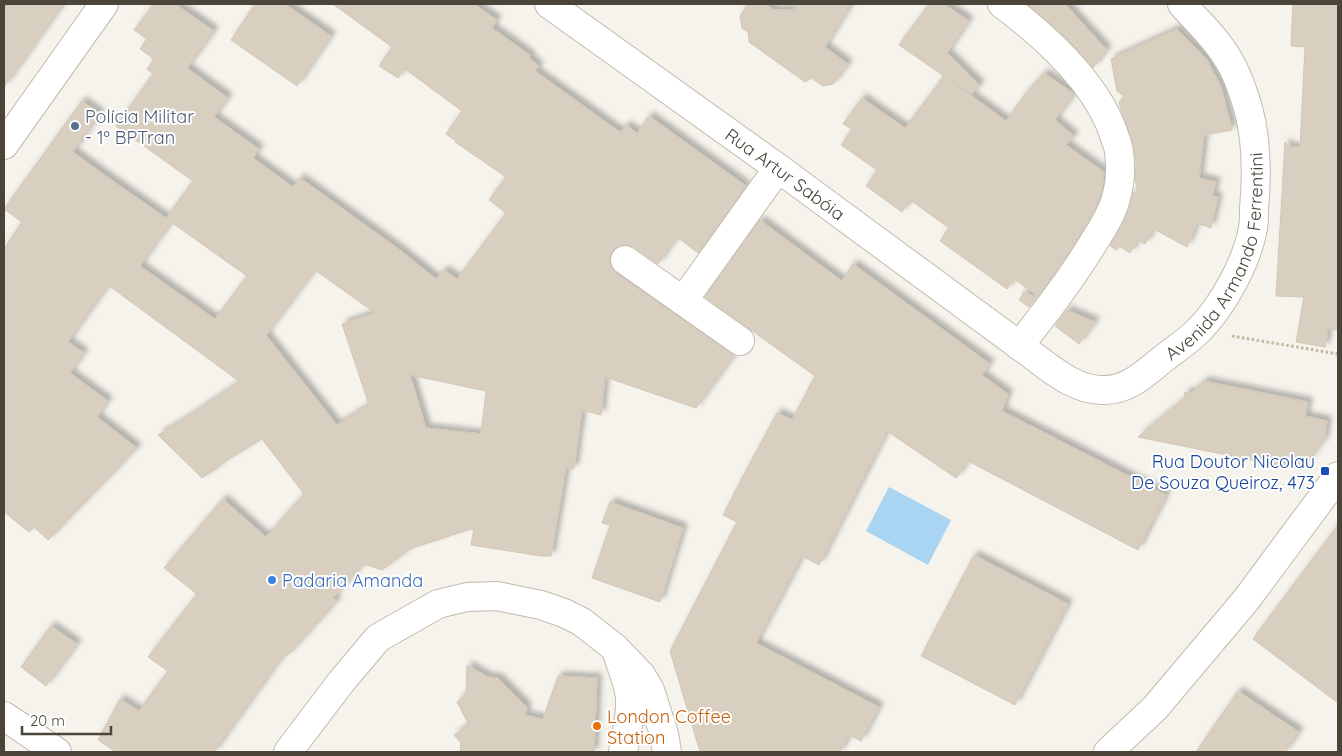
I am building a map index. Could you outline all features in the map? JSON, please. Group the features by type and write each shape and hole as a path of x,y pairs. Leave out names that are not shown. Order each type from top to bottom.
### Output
{"street":[{"path":"4,146 104,4"},
{"name":"Rua Artur Sabóia","path":"549,4 778,168 1019,346"},
{"path":"1002,4 1020,17 1076,71 1094,95 1112,126 1119,152 1119,179 1116,198 1108,220 1079,267 1019,346"},
{"name":"Avenida Armando Ferrentini","path":"1019,346 1068,380 1089,388 1105,390 1131,384 1198,331 1226,297 1244,258 1253,228 1256,168 1254,138 1248,109 1228,58 1182,4"},
{"path":"683,301 778,168"},
{"path":"626,260 740,341"},
{"path":"1108,752 1155,708 1246,600 1338,476"},
{"path":"288,752 341,682 378,638 438,604 467,597 497,596 541,605 564,613 582,622 615,648 641,675 650,690 664,734 667,752"},
{"path":"615,648 630,697 623,752"},
{"path":"4,716 57,752"}],"path":[{"path":"1226,336 1338,354"}],"water":[{"path":"889,487 951,520 928,565 866,531"}],"building":[{"path":"4,4 63,4 4,87"},
{"path":"154,4 175,4 214,31 187,68 228,98 214,117 259,149 253,158 293,187 300,178 400,250 436,279 444,270 457,279 506,213 489,200 506,177 446,134 462,111 405,69 398,78 379,66 392,47 333,4 474,4 497,20 492,28 531,56 529,58 539,66 535,71 617,130 621,132 626,125 637,133 649,116 746,186 698,253 677,237 658,264 634,247 627,245 618,246 610,258 611,266 616,273 734,355 696,408 605,377 601,415 582,410 574,469 566,467 551,556 471,545 474,528 410,549 382,570 364,564 333,598 337,601 287,656 284,654 214,752 116,752 98,740 120,699 139,711 168,671 148,657 197,594 164,568 223,499 266,537 304,494 262,439 219,465 202,478 158,435 240,382 108,285 68,342 84,353 70,373 108,401 97,417 137,448 48,540 34,527 29,532 4,512 4,249 22,222 4,209 82,101 100,114 73,152 110,179 166,218 193,181 116,126 153,74 147,69 154,59 140,49 147,39 134,30","holes":["171,222 247,276 215,319 140,266","315,270 375,313 342,324 369,405 337,425 266,335","410,375 486,391 481,434 426,428"]},
{"path":"255,4 285,4 331,36 297,86 231,40"},
{"path":"748,4 765,4 774,10 793,10 797,4 851,4 825,47 848,64 833,84 823,86 811,78 805,82 749,42 748,32 742,28 740,16"},
{"path":"929,4 944,4 969,21 947,53 980,85 972,94 953,82 1006,121 1026,93 1044,73 1074,94 1055,120 1074,136 1066,145 1104,172 1102,189 1095,209 1070,250 1038,296 1014,279 1007,289 940,241 949,228 910,200 902,212 866,186 877,170 841,145 852,129 843,124 862,98 905,128 944,76 899,45"},
{"path":"1027,4 1065,4 1107,50 1093,68 1064,36"},
{"path":"1293,4 1338,4 1338,330 1328,329 1325,347 1296,342 1304,297 1276,296 1285,142 1289,147 1300,147 1305,47 1291,46"},
{"path":"1177,29 1207,60 1221,87 1232,130 1204,135 1199,178 1216,182 1212,196 1218,197 1211,228 1197,223 1187,247 1154,229 1145,244 1138,240 1130,253 1119,246 1117,250 1110,246 1126,217 1133,192 1139,196 1135,179 1134,146 1119,102 1124,96 1117,91 1111,59"},
{"path":"760,220 842,281 853,264 990,364 982,375 1008,394 1002,411 1166,495 1138,550 968,461 956,478 887,431 819,565 802,556 756,643 879,707 861,741 849,735 840,752 700,752 670,651 737,522 723,515 741,480 777,413 792,420 815,376 705,297"},
{"path":"1024,292 1037,297 1029,307 1019,300"},
{"path":"1067,310 1095,322 1079,344 1055,326"},
{"path":"1204,381 1308,402 1305,416 1327,421 1324,440 1301,470 1138,437 1184,399 1185,392 1191,393"},
{"path":"610,502 683,528 660,602 592,578 610,525 602,523"},
{"path":"1338,525 1338,703 1253,639"},
{"path":"974,555 1068,604 1015,705 921,656"},
{"path":"51,626 77,644 46,686 21,667"},
{"path":"467,665 488,677 498,678 527,707 525,715 543,719 558,676 597,678 594,752 460,752 461,743 454,735 469,725 457,702 466,694"},
{"path":"1238,691 1299,732 1285,752 1196,752"}],"place":[{"name":"Polícia Militar - 1º BPTran","path":"75,126"},
{"name":"Rua Doutor Nicolau De Souza Queiroz, 473","path":"1325,471"},
{"name":"Padaria Amanda","path":"272,580"},
{"name":"London Coffee Station","path":"597,726"}]}
